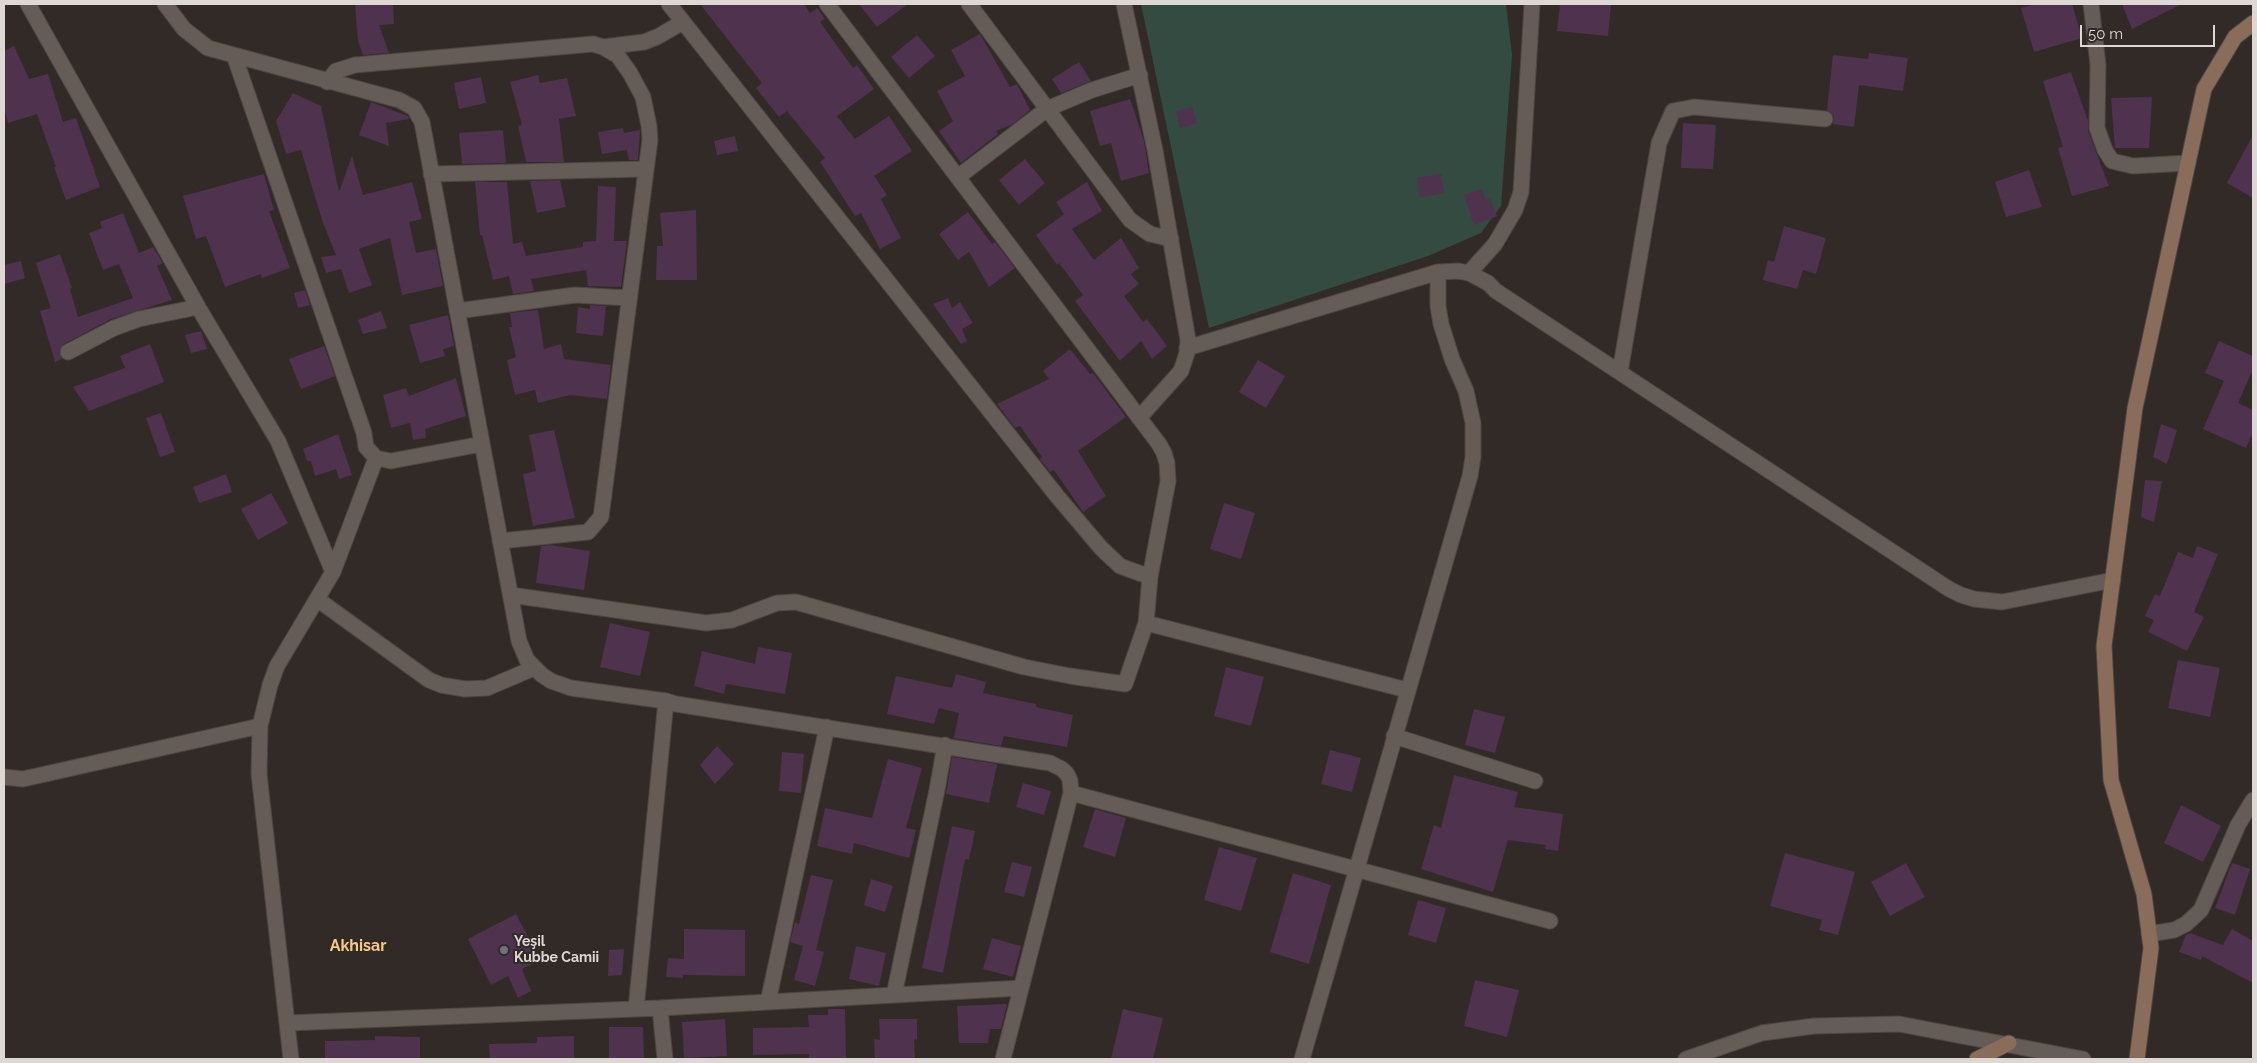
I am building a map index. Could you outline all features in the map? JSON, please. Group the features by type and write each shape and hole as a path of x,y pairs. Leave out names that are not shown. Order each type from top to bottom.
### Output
{"street":[{"path":"28,4 198,307 278,441 333,572"},
{"path":"165,4 179,23 195,39 208,48 327,82 399,100 414,108 422,122 519,641 534,668 551,681 561,685 945,745 1056,765 1067,774 1072,793 1003,1059"},
{"path":"669,4 1050,488 1101,548 1120,566 1150,577"},
{"path":"511,595 706,623 732,620 777,603 796,602 1024,667 1125,684 1146,624 1150,577 1168,474 1164,453 827,4"},
{"path":"969,4 1130,220 1150,234 1171,239"},
{"path":"1124,4 1140,75 1188,340 1181,371 1139,418"},
{"path":"1468,273 1495,244 1510,219 1521,192 1532,4"},
{"path":"2091,4 2098,65 2097,128 2105,150 2112,161 2133,166 2188,163"},
{"path":"327,82 336,72 354,65 583,44 603,47 644,42 683,22"},
{"path":"2137,1059 2151,948 2144,894 2111,780 2104,646 2135,408 2204,89 2235,37 2253,22"},
{"path":"500,540 588,532 601,517 650,133 643,97 622,62 613,52 603,47"},
{"path":"234,55 364,433 366,447 376,458 391,461 482,444"},
{"path":"958,177 1047,109 1092,90 1140,75"},
{"path":"1620,372 1659,144 1673,111 1694,107 1825,119"},
{"path":"431,174 645,169"},
{"path":"1187,348 1438,272 1458,271 1468,273 1488,283 1496,291 1949,589 1961,595 1974,599 2002,602 2113,580"},
{"path":"1302,1059 1407,690 1465,495 1473,458 1474,439 1470,407 1441,324 1438,306 1438,272"},
{"path":"457,311 575,295 629,298"},
{"path":"68,352 114,328 138,319 198,307"},
{"path":"291,1059 259,774 260,726 270,685 278,666 333,572 376,458"},
{"path":"317,599 429,680 441,685 465,690 487,688 534,668"},
{"path":"1146,624 1407,690"},
{"path":"636,1009 666,701"},
{"path":"4,777 23,779 260,726"},
{"path":"768,1002 827,727"},
{"path":"1394,736 1535,781"},
{"path":"894,995 945,745"},
{"path":"1072,793 1550,921"},
{"path":"2149,934 2174,930 2186,924 2201,910 2238,825 2253,800"},
{"path":"287,1023 660,1008 1021,988"},
{"path":"660,1008 665,1059"},
{"path":"1686,1059 1762,1033 1814,1026 1899,1024 2009,1043 2084,1059"},
{"path":"1977,1059 2009,1043"}],"green space":[{"path":"1141,4 1506,4 1512,55 1501,206 1481,233 1428,256 1209,328"}],"building":[{"path":"355,4 393,4 394,24 379,25 389,53 363,55 358,41"},
{"path":"700,4 804,4 810,13 817,8 825,19 820,22 853,68 857,65 874,89 837,116 855,139 889,116 912,151 874,176 887,195 881,199 901,238 880,249 861,213 855,216 820,162 825,158 787,111 779,117 756,88 762,83"},
{"path":"859,4 908,4 877,27"},
{"path":"1560,4 1611,4 1608,36 1557,31"},
{"path":"2036,4 2072,4 2082,38 2034,52 2021,8"},
{"path":"2122,4 2182,4 2132,29"},
{"path":"980,34 1010,87 1017,84 1030,110 1013,124 996,131 998,134 961,163 939,131 953,121 937,91 965,76 951,50"},
{"path":"917,35 935,56 909,78 891,57"},
{"path":"14,46 29,79 48,74 63,122 76,118 100,187 66,200 37,114 8,123 4,108 4,51"},
{"path":"1869,53 1908,58 1903,91 1859,85 1854,127 1833,124 1834,116 1827,110 1833,55 1868,59"},
{"path":"1079,62 1091,81 1061,93 1052,79"},
{"path":"2071,72 2088,121 2088,131 2109,186 2072,196 2058,148 2063,147 2043,81"},
{"path":"538,75 540,83 567,78 576,116 559,119 564,162 526,162 518,126 522,125 510,82"},
{"path":"481,77 486,103 459,109 454,83"},
{"path":"293,93 321,106 339,192 352,156 363,195 412,182 422,219 409,222 416,253 436,249 443,286 402,295 390,238 359,249 372,285 349,293 341,269 326,273 321,257 336,255 322,220 301,150 286,154 276,121"},
{"path":"2152,97 2149,148 2115,148 2111,98"},
{"path":"1130,99 1144,141 1149,173 1121,181 1111,143 1100,146 1090,111"},
{"path":"371,102 408,116 409,119 386,123 389,146 359,135"},
{"path":"1192,107 1197,123 1180,128 1176,111"},
{"path":"1683,123 1716,125 1713,169 1681,168"},
{"path":"623,128 624,133 640,130 638,160 629,160 627,150 602,154 598,132"},
{"path":"503,130 506,163 462,164 459,133"},
{"path":"2253,135 2253,198 2227,183"},
{"path":"735,136 738,151 717,155 714,141"},
{"path":"1025,159 1045,183 1019,205 999,180"},
{"path":"2029,170 2042,207 2006,217 1995,182"},
{"path":"264,174 274,210 269,211 290,268 262,278 261,274 225,287 206,236 196,239 183,196"},
{"path":"1441,174 1444,193 1420,197 1417,178"},
{"path":"560,180 566,207 537,213 530,181"},
{"path":"475,182 507,182 513,244 522,242 526,256 583,247 583,242 596,241 598,186 616,187 614,241 627,241 621,287 588,286 586,270 531,279 534,291 513,294 509,276 493,280 482,235 480,235"},
{"path":"1087,182 1102,211 1072,229 1094,260 1121,238 1139,268 1131,274 1139,284 1124,296 1143,322 1147,319 1167,346 1152,359 1141,341 1120,361 1075,301 1083,295 1059,263 1057,265 1036,235 1064,214 1056,202"},
{"path":"1482,189 1486,200 1490,199 1497,216 1474,225 1464,195"},
{"path":"696,210 697,280 656,280 657,246 663,246 660,213"},
{"path":"968,212 992,244 995,242 1015,268 989,287 969,252 958,260 939,234"},
{"path":"123,213 139,253 153,247 163,263 157,266 172,300 111,319 64,344 59,351 62,359 55,362 40,311 51,308 36,263 60,254 72,288 70,289 78,317 133,298 119,264 103,270 89,233 102,228 100,222"},
{"path":"1784,226 1826,238 1816,274 1803,270 1797,289 1763,280 1768,260 1774,262"},
{"path":"21,261 25,278 4,284 4,265"},
{"path":"305,290 310,305 298,308 294,293"},
{"path":"948,298 952,308 960,302 973,323 962,329 967,341 961,344 933,304"},
{"path":"590,305 606,306 603,336 576,333 578,307 590,309"},
{"path":"538,310 544,349 561,344 564,359 611,365 607,399 570,395 538,403 535,390 515,395 507,360 516,357 509,327 512,327 510,313"},
{"path":"381,311 387,328 363,334 358,320"},
{"path":"448,315 454,346 443,349 445,356 420,363 409,325"},
{"path":"201,331 207,349 191,353 185,335"},
{"path":"2219,341 2253,356 2253,369 2238,403 2253,410 2253,432 2246,448 2203,429 2224,381 2205,373"},
{"path":"150,344 164,382 89,411 73,387 125,368 120,356"},
{"path":"324,346 335,376 301,389 289,359"},
{"path":"1070,349 1090,374 1093,373 1126,417 1078,451 1106,496 1083,512 1054,470 1050,472 1040,459 1042,457 1020,426 1015,428 997,404 1049,379 1043,371"},
{"path":"1258,360 1285,376 1266,408 1239,392"},
{"path":"456,378 466,416 425,429 426,438 413,440 410,423 391,428 383,395 406,388 409,396"},
{"path":"161,413 175,452 160,457 146,418"},
{"path":"2161,424 2177,430 2167,464 2153,457"},
{"path":"554,430 575,518 533,526 523,474 536,471 529,435"},
{"path":"338,434 352,475 339,479 336,469 315,476 311,461 307,461 303,449"},
{"path":"226,474 232,492 199,503 193,487"},
{"path":"2145,480 2162,481 2154,522 2141,517"},
{"path":"271,493 288,523 258,540 241,509"},
{"path":"1224,503 1255,513 1241,559 1210,549"},
{"path":"550,545 590,551 584,590 536,583 541,546"},
{"path":"2197,546 2218,554 2194,612 2204,617 2187,651 2148,632 2154,620 2145,616 2155,594 2160,596 2178,552 2193,558"},
{"path":"610,623 650,632 640,676 600,667"},
{"path":"758,647 792,653 785,694 726,684 724,694 694,686 702,651 755,664"},
{"path":"2178,660 2220,668 2210,717 2168,708"},
{"path":"1226,667 1264,677 1251,726 1214,716"},
{"path":"956,674 986,682 983,693 1036,704 1036,707 1073,715 1067,747 1004,736 1001,746 954,738 959,713 939,708 934,724 887,714 896,676 952,688"},
{"path":"1474,709 1505,717 1495,753 1465,745"},
{"path":"717,746 734,764 715,784 700,765"},
{"path":"1330,750 1361,758 1352,792 1321,784"},
{"path":"782,752 804,754 801,793 779,791"},
{"path":"952,757 997,764 989,803 946,794"},
{"path":"888,759 922,768 906,828 916,830 909,858 854,843 852,854 817,846 825,808 872,818"},
{"path":"1454,775 1518,792 1514,807 1563,814 1558,851 1545,849 1546,845 1508,840 1493,892 1421,869 1434,825 1441,828"},
{"path":"1023,783 1051,791 1044,815 1016,807"},
{"path":"2181,805 2221,826 2203,862 2164,843"},
{"path":"1095,809 1126,818 1115,857 1083,847"},
{"path":"952,826 975,831 969,860 965,859 943,973 922,968"},
{"path":"1219,847 1257,858 1241,911 1204,900"},
{"path":"1785,853 1855,872 1838,935 1819,930 1822,920 1770,906"},
{"path":"1012,862 1032,867 1024,897 1004,892"},
{"path":"1906,863 1925,897 1890,916 1871,882"},
{"path":"2232,863 2250,869 2235,915 2215,908"},
{"path":"1293,873 1331,885 1309,964 1270,952"},
{"path":"811,875 833,880 816,950 824,952 815,986 794,980 803,946 790,942 795,922 799,924"},
{"path":"871,879 893,886 885,912 864,905"},
{"path":"1418,900 1446,908 1436,943 1408,935"},
{"name":"Yeşil Kubbe Camii","path":"516,914 540,960 522,969 531,991 518,998 508,976 491,985 468,939"},
{"path":"684,929 745,930 745,976 683,975 683,978 666,977 668,958 684,959"},
{"path":"2232,929 2253,941 2253,983 2202,956 2201,960 2179,952 2186,935 2190,933 2223,945"},
{"path":"992,938 1021,946 1013,977 983,969"},
{"path":"856,946 886,953 879,986 849,979"},
{"path":"624,949 622,975 608,976 609,950"},
{"path":"1475,980 1519,990 1507,1037 1464,1026"},
{"path":"1007,1004 1001,1029 990,1029 988,1043 959,1043 957,1006"},
{"path":"828,1009 845,1009 846,1059 809,1059 809,1054 753,1055 753,1028 809,1027 808,1015 828,1015"},
{"path":"1123,1009 1163,1018 1153,1059 1111,1059"},
{"path":"725,1019 727,1056 684,1058 682,1022"},
{"path":"879,1019 917,1019 917,1040 914,1039 915,1059 875,1059 874,1039 880,1040"},
{"path":"609,1027 643,1027 644,1059 609,1059"},
{"path":"375,1036 420,1037 420,1059 325,1059 325,1041 375,1040"},
{"path":"574,1036 574,1059 490,1059 489,1044 537,1043 537,1037"}],"place":[{"name":"Yeşil Kubbe Camii","path":"504,950"}],"district":[{"name":"Akhisar","path":"358,946"}]}
